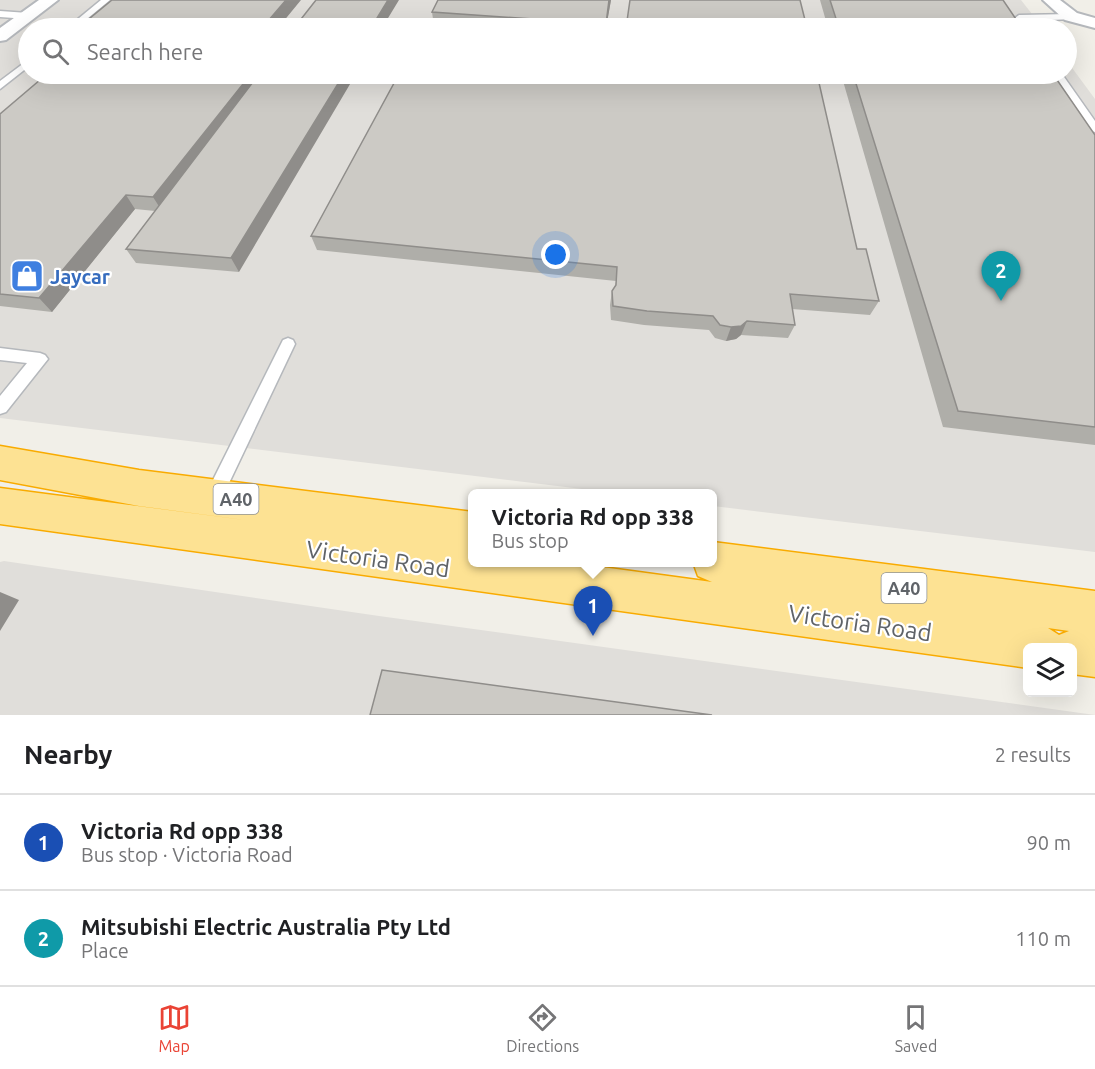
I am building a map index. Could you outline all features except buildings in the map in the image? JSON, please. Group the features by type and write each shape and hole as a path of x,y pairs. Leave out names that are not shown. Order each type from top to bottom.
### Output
{"highway":[{"name":"Victoria Road","path":"0,463 139,488 468,530"},
{"name":"Victoria Road","path":"12,513 1023,646"},
{"name":"Victoria Road","path":"717,563 1095,613"},
{"path":"1077,653 1095,655"}],"street":[{"path":"25,18 50,0"},
{"path":"1051,0 1059,10 1075,18"},
{"path":"1077,18 1095,23"},
{"path":"0,36 18,23"}],"lane":[{"path":"84,18 106,0"},
{"path":"0,14 28,16"},
{"path":"1019,18 1016,15 1071,17"},
{"path":"0,86 18,71"},
{"path":"1064,84 1095,129"},
{"path":"214,496 288,344"},
{"path":"0,354 40,359 0,407"}],"shaded area":[{"path":"0,0 1021,0 1035,18 18,18 18,84 1077,84 1077,75 1095,99 1095,552 717,506 717,489 582,489 0,418"},
{"path":"0,562 379,616 1095,715 0,715"}],"place":[{"name":"Jaycar","path":"27,276"},
{"name":"Mitsubishi Electric Australia Pty Ltd","path":"1001,301"},
{"name":"Victoria Rd opp 338","path":"593,636"}]}
